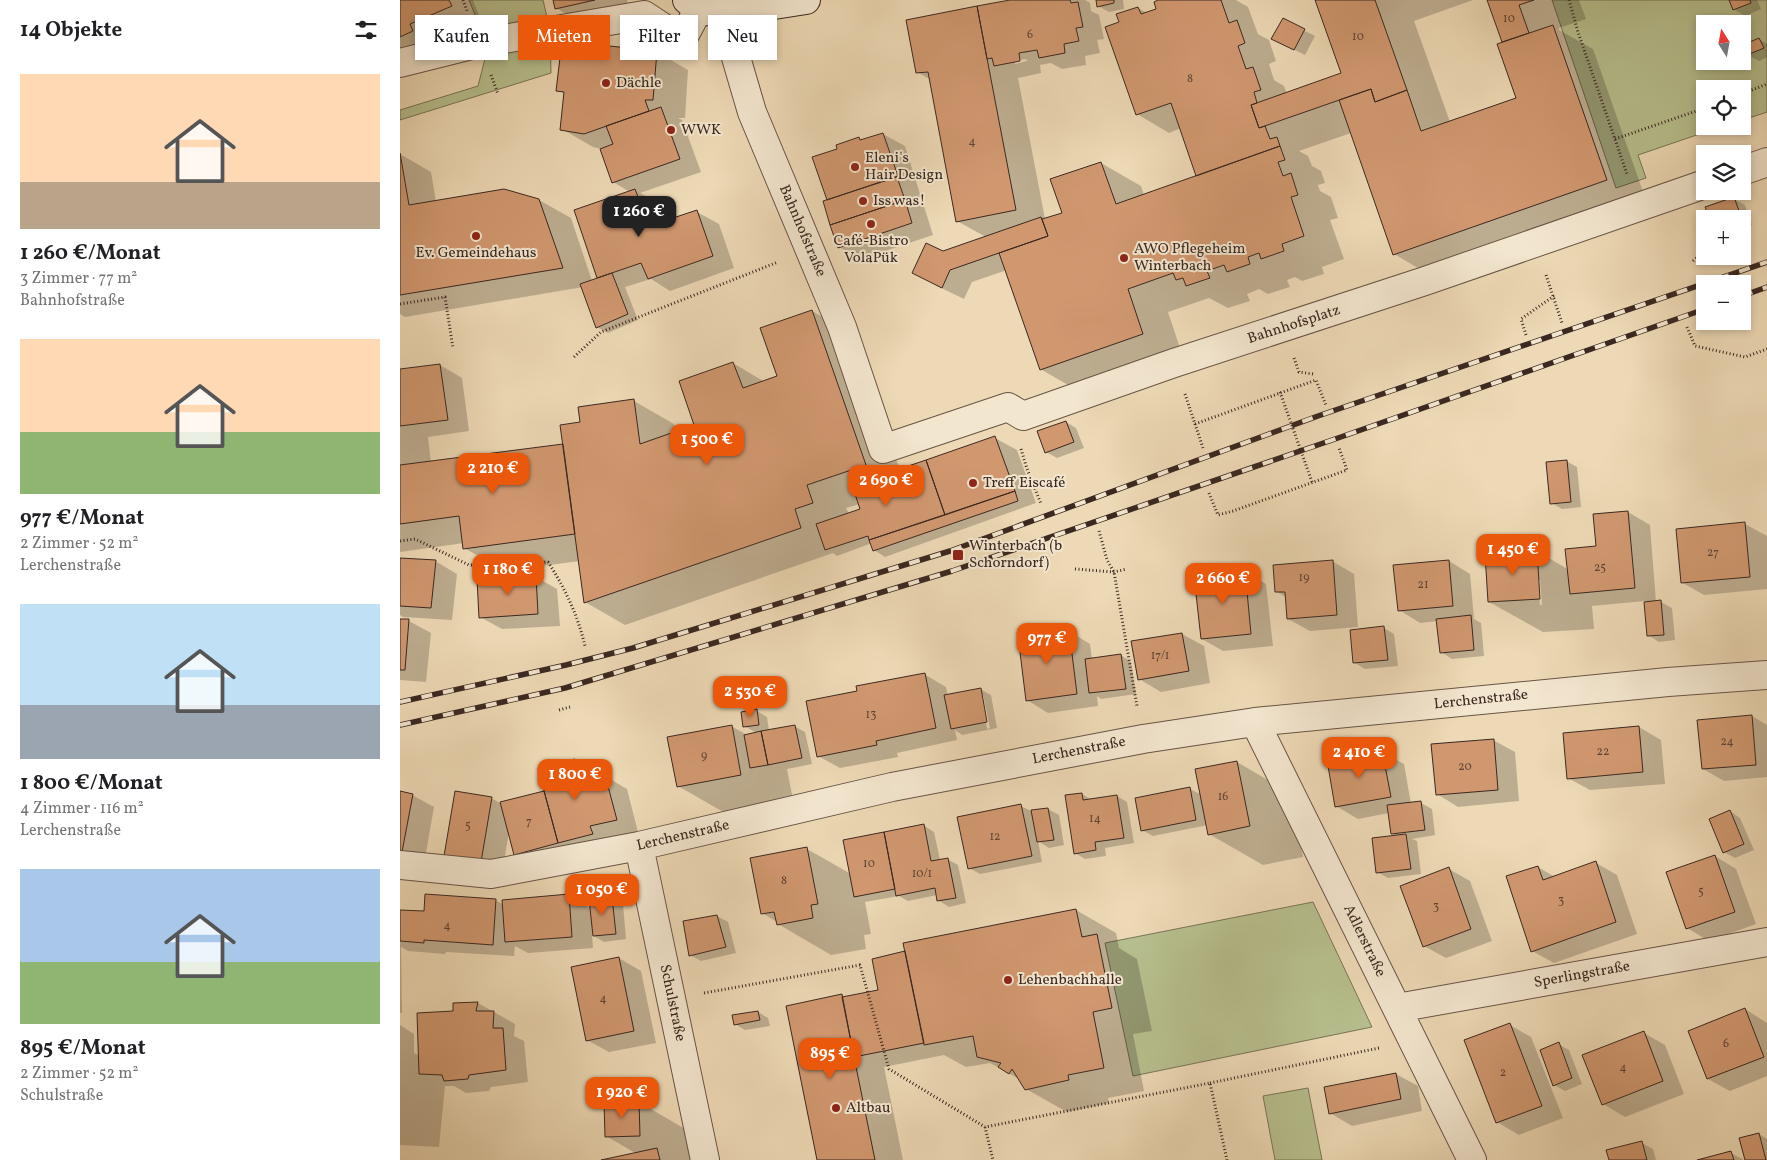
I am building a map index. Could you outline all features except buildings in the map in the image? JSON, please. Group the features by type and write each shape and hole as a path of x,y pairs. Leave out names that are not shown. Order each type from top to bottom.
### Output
{"street":[{"path":"400,64 480,43 644,15 682,40 703,8 806,0"},
{"name":"Bahnhofstraße","path":"703,8 752,112 842,327 883,449"},
{"path":"1751,168 1767,162"},
{"name":"Bahnhofsplatz","path":"883,449 1008,407 1023,416 1174,363 1425,281 1696,187"},
{"name":"Lerchenstraße","path":"400,866 492,874 639,846 892,787 1143,739 1255,722 1658,683 1767,675"},
{"name":"Adlerstraße","path":"1255,722 1472,1160"},
{"name":"Schulstraße","path":"639,846 705,1160"},
{"name":"Sperlingstraße","path":"1397,1008 1767,942"}],"path":[{"path":"1569,0 1578,32 1639,208"},
{"path":"1751,90 1767,84"},
{"path":"1615,139 1696,111"},
{"path":"574,357 601,332 810,249"},
{"path":"1693,261 1696,258"},
{"path":"1526,335 1521,319 1554,296 1562,323"},
{"path":"400,304 445,298 452,348"},
{"path":"1687,327 1695,346 1745,357 1767,349"},
{"path":"1299,372 1313,374"},
{"path":"1195,424 1316,380 1326,405"},
{"path":"1280,392 1312,482"},
{"path":"1188,403 1203,448"},
{"path":"1209,493 1218,516 1347,470 1339,448"},
{"path":"1024,457 1041,504"},
{"path":"1099,531 1107,560 1114,572 1143,739"},
{"path":"400,541 415,539 470,565 548,562 558,578 580,624 585,646"},
{"path":"1075,568 1114,572 1127,569"},
{"path":"559,710 570,708"},
{"path":"671,998 860,965 889,1069 986,1127 1414,1041"},
{"path":"1210,1083 1227,1160"},
{"path":"986,1127 993,1160"}],"green space":[{"path":"469,0 543,0 546,15 518,15 518,60 551,60 551,73 400,120 400,110 478,86 485,60 508,60 508,15 475,15"},
{"path":"1552,0 1767,0 1767,112 1751,117 1751,80 1696,80 1697,135 1638,155 1646,178 1616,188"},
{"path":"1313,902 1372,1027 1133,1076 1105,943"},
{"path":"1308,1088 1322,1160 1275,1160 1263,1096"}],"railway":[{"path":"400,702 633,648 950,551 1318,416 1767,262"},
{"path":"1751,293 1767,287"},
{"path":"400,725 565,688 952,571 1696,312"}],"place":[{"name":"Dächle","path":"606,83"},
{"name":"WWK","path":"671,130"},
{"name":"Eleni's Hair Design","path":"855,167"},
{"name":"Iss was!","path":"863,201"},
{"name":"Café-Bistro VolaPük","path":"871,224"},
{"name":"Ev. Gemeindehaus","path":"476,236"},
{"name":"AWO Pflegeheim Winterbach","path":"1124,258"},
{"name":"Treff Eiscafé","path":"973,483"},
{"name":"Winterbach (b Schorndorf)","path":"958,555"},
{"name":"Lehenbachhalle","path":"1008,980"},
{"name":"Altbau","path":"836,1108"}]}
